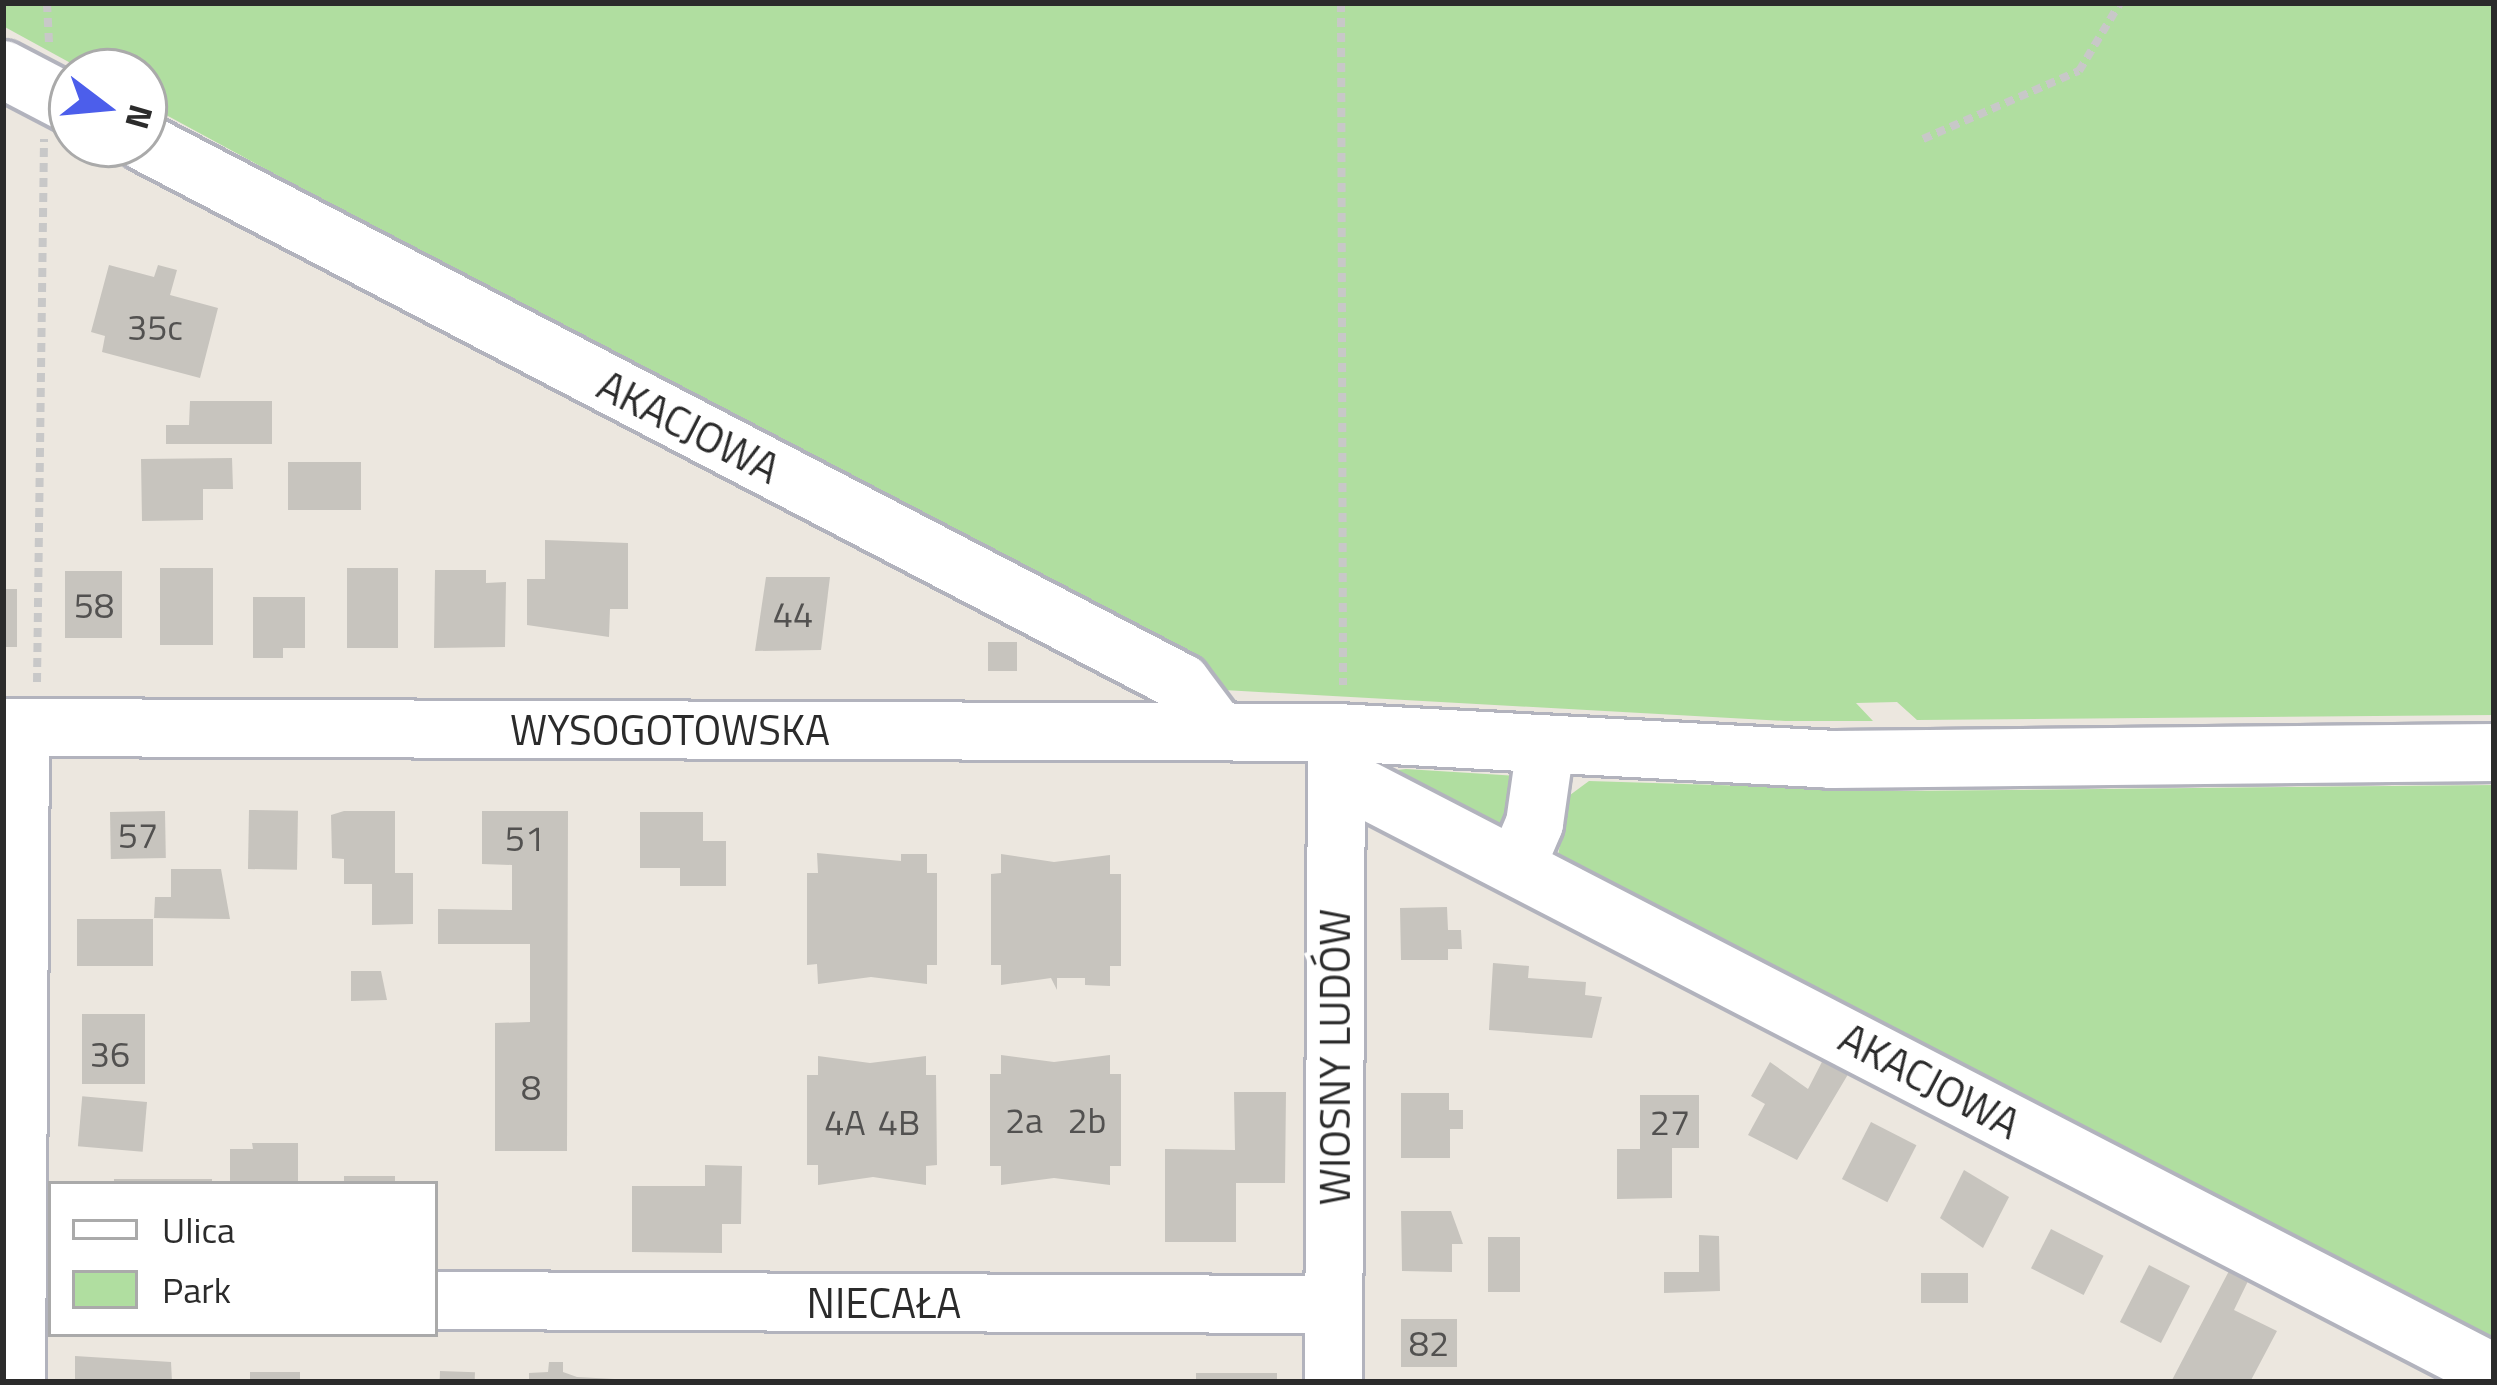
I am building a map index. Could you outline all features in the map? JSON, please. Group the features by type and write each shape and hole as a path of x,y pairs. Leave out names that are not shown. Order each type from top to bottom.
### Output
{"street":[{"path":"3,69 48,92"},
{"name":"AKACJOWA","path":"168,155 1180,682 1217,730"},
{"name":"WYSOGOTOWSKA","path":"20,719 1217,730 1340,714 1545,746 1829,759 2494,752"},
{"name":"WIOSNY LUDÓW","path":"1333,1382 1340,714"},
{"path":"16,1382 33,1298 20,719"},
{"path":"1516,865 1534,823 1545,746"},
{"name":"AKACJOWA","path":"1365,788 2494,1373"},
{"name":"NIECAŁA","path":"438,1300 1332,1304"}],"path":[{"path":"1340,714 1341,3"},
{"path":"1922,139 2079,71 2120,3"},
{"path":"20,719 42,152"}],"green space":[{"path":"3,3 2494,3 2494,715 1917,720 1897,702 1856,703 1873,721 1785,721 1224,690 168,116 168,48 48,51 3,26"},
{"path":"1406,769 1518,776 1503,831 1389,771"},
{"path":"1589,781 1903,791 2494,785 2494,1347 1557,860 1570,795"}],"building":[{"path":"109,265 154,277 158,265 177,270 170,295 218,308 200,378 102,352 105,336 91,332"},
{"path":"190,401 272,401 272,444 166,444 166,425 189,425"},
{"path":"232,458 233,489 203,489 203,520 142,521 141,459"},
{"path":"288,462 361,462 361,510 288,510"},
{"path":"545,540 628,543 628,609 610,609 609,637 527,625 527,579 545,579"},
{"path":"160,568 213,568 213,645 160,645"},
{"path":"347,568 398,568 398,648 347,648"},
{"path":"435,570 486,570 486,583 506,582 505,647 434,648"},
{"path":"65,571 122,571 122,638 65,638"},
{"path":"766,577 830,577 821,650 755,651"},
{"path":"3,589 17,589 17,647 3,647"},
{"path":"253,597 305,597 305,648 283,648 283,658 253,658"},
{"path":"988,642 1017,642 1017,671 988,671"},
{"path":"249,810 298,811 297,870 248,869"},
{"path":"165,811 166,858 111,859 110,812"},
{"path":"395,811 395,873 413,873 413,924 372,925 372,884 344,884 344,859 332,858 331,815"},
{"path":"482,811 568,811 567,1151 495,1151 495,1023 530,1022 530,944 438,944 438,909 512,910 512,865 482,864"},
{"path":"640,812 703,812 703,841 726,841 726,886 680,886 680,868 640,868"},
{"path":"817,853 901,861 901,854 927,854 927,873 937,873 937,965 927,965 927,984 871,977 818,984 817,964 807,965 807,873 818,873"},
{"path":"1001,854 1054,862 1110,855 1110,874 1121,874 1121,966 1110,966 1110,986 1085,985 1085,978 1057,978 1057,990 1051,978 1001,985 1001,965 991,965 991,874 1001,873"},
{"path":"171,869 221,869 230,919 154,918 155,897 171,897"},
{"path":"1447,907 1448,930 1461,930 1462,949 1448,949 1448,960 1401,960 1400,908"},
{"path":"77,919 153,919 153,966 77,966"},
{"path":"1493,963 1529,966 1528,978 1586,982 1585,995 1602,997 1592,1038 1489,1030"},
{"path":"351,971 381,971 387,1000 351,1001"},
{"path":"82,1014 145,1014 145,1084 82,1084"},
{"path":"1001,1055 1054,1062 1110,1055 1110,1074 1121,1074 1121,1166 1110,1166 1110,1185 1054,1178 1001,1185 1001,1166 990,1166 990,1074 1001,1074"},
{"path":"818,1056 870,1063 926,1056 926,1075 936,1075 937,1165 926,1166 926,1185 873,1177 818,1185 818,1165 807,1165 807,1075 818,1075"},
{"path":"1824,1058 1850,1071 1797,1160 1748,1135 1765,1104 1751,1096 1770,1062 1808,1089"},
{"path":"1234,1092 1286,1092 1285,1183 1236,1183 1236,1242 1165,1242 1165,1149 1235,1150"},
{"path":"1401,1093 1449,1093 1449,1110 1463,1110 1463,1129 1450,1129 1450,1158 1401,1158"},
{"path":"1640,1095 1699,1095 1699,1148 1672,1148 1672,1198 1617,1199 1617,1149 1640,1149"},
{"path":"82,1096 147,1102 143,1152 78,1146"},
{"path":"1871,1122 1916,1145 1887,1202 1842,1179"},
{"path":"252,1143 298,1143 298,1181 230,1181 230,1149 253,1149"},
{"path":"705,1165 742,1166 741,1224 722,1224 722,1253 632,1252 632,1186 705,1186"},
{"path":"1964,1170 2009,1197 1983,1248 1940,1218"},
{"path":"344,1176 395,1176 395,1181 344,1181"},
{"path":"212,1179 212,1181 114,1181"},
{"path":"1401,1211 1451,1211 1463,1244 1452,1244 1452,1272 1402,1271"},
{"path":"2051,1229 2104,1256 2084,1295 2031,1268"},
{"path":"1699,1235 1719,1236 1720,1291 1664,1293 1664,1272 1699,1272"},
{"path":"1488,1237 1520,1237 1520,1292 1488,1292"},
{"path":"2149,1265 2190,1286 2161,1343 2120,1322"},
{"path":"2230,1269 2249,1279 2234,1310 2277,1331 2250,1382 2171,1382"},
{"path":"1921,1273 1968,1273 1968,1303 1921,1303"},
{"path":"1401,1319 1457,1319 1457,1367 1401,1367"},
{"path":"75,1356 171,1362 172,1382 75,1382"},
{"path":"549,1362 563,1362 563,1372 577,1377 670,1382 529,1382 529,1373 548,1372"},
{"path":"440,1371 475,1372 475,1382 440,1382"},
{"path":"250,1372 300,1372 300,1382 250,1382"},
{"path":"1196,1373 1277,1373 1277,1382 1196,1382"}]}
